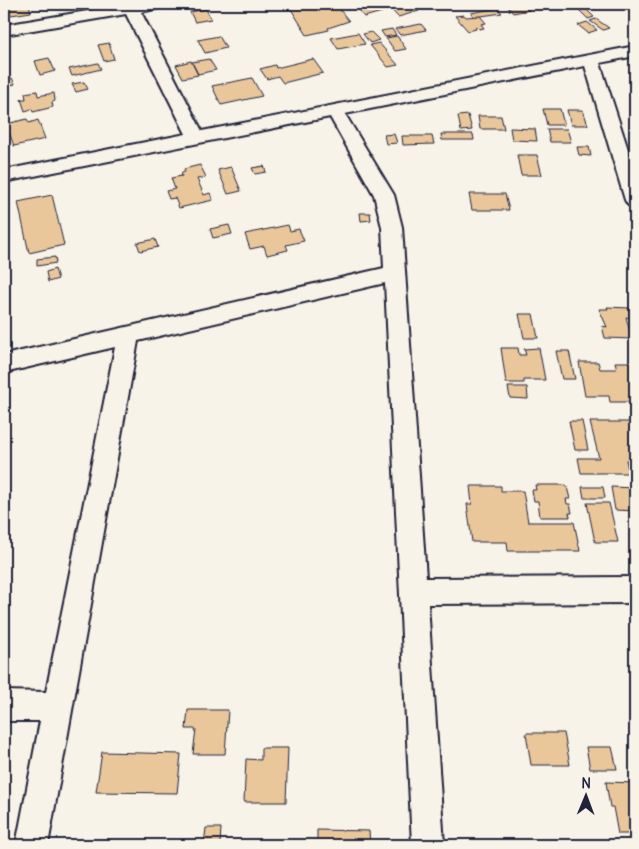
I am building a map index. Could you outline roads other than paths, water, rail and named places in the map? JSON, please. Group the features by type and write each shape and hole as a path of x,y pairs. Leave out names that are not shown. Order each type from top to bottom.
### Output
{"street":[{"path":"4,30 159,4"},
{"path":"131,8 197,138"},
{"path":"4,176 635,50"},
{"path":"591,60 630,167 635,200"},
{"path":"335,111 384,195 392,227 428,845"},
{"path":"4,364 394,273"},
{"path":"32,845 128,335"},
{"path":"412,590 635,590"},
{"path":"4,706 58,707"}]}
